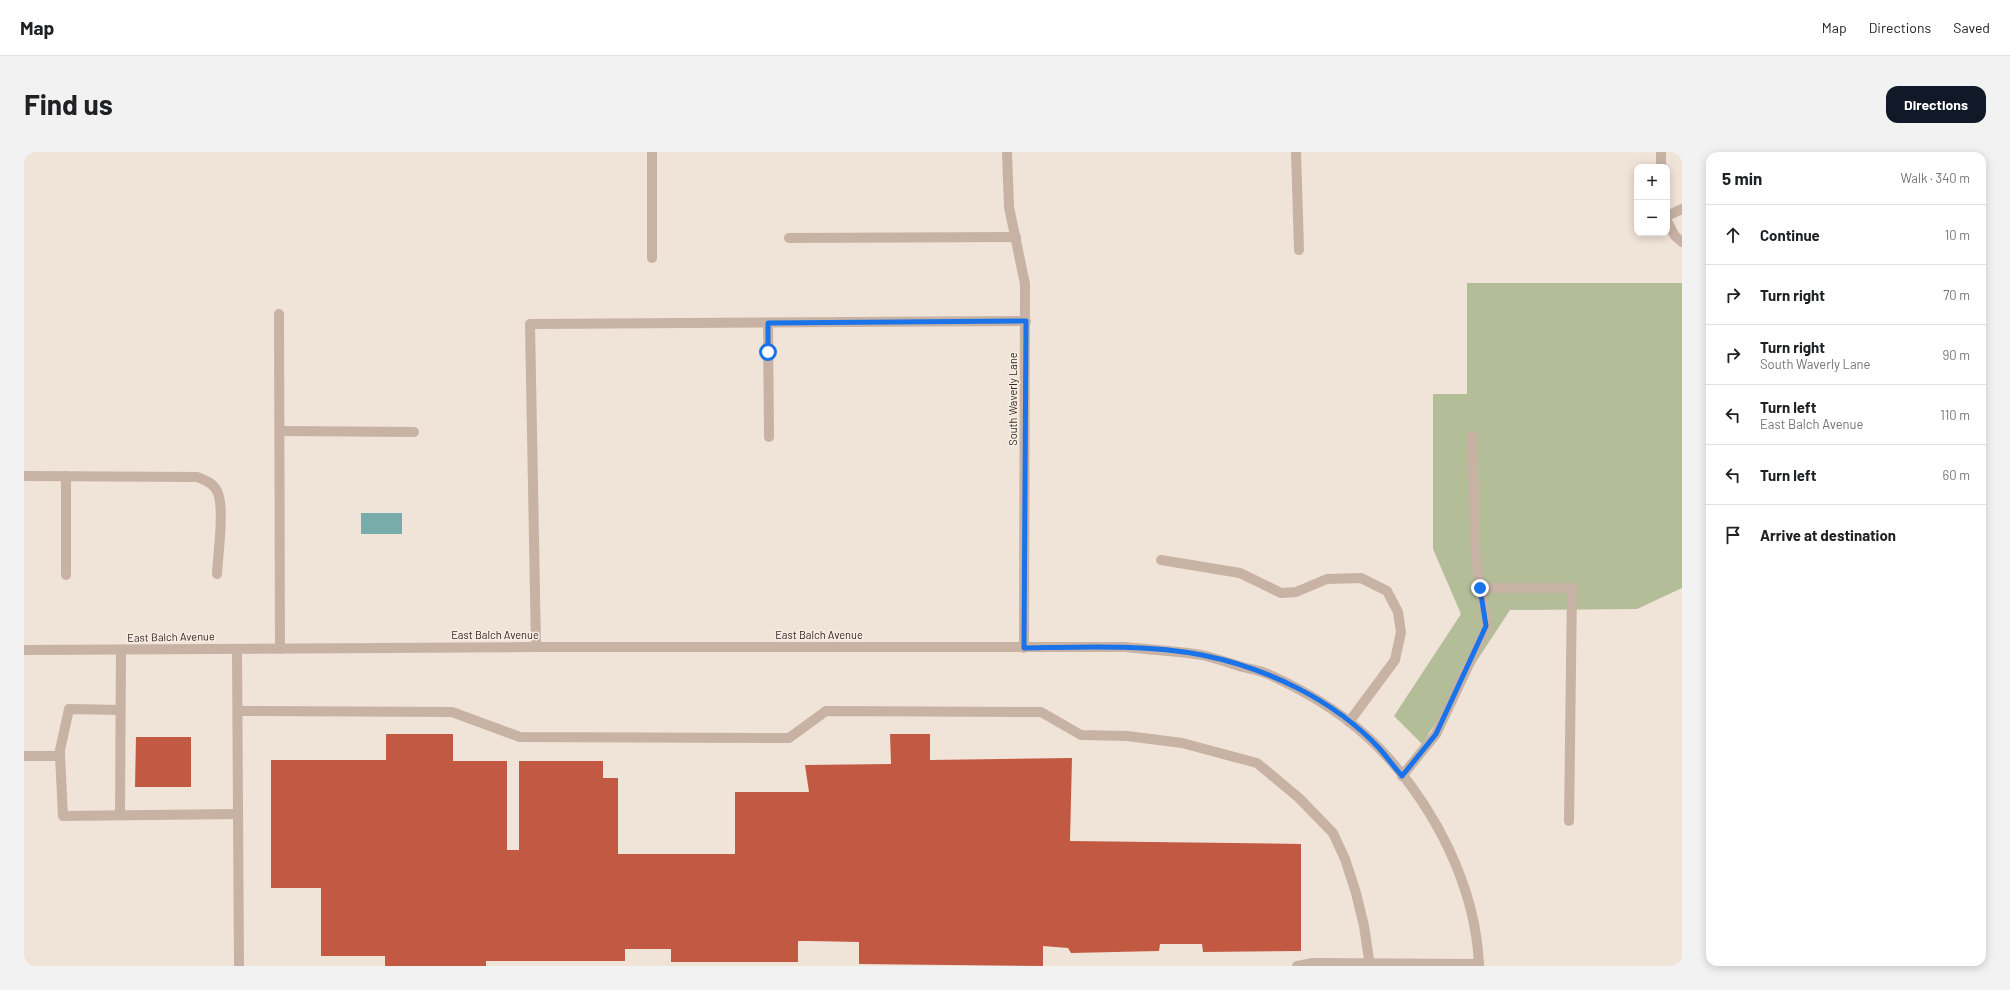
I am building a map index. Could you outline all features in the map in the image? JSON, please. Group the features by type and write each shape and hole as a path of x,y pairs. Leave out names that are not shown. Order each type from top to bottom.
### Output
{"street":[{"path":"652,152 652,258"},
{"name":"South Waverly Lane","path":"1007,152 1009,207 1025,284 1024,648"},
{"path":"1296,152 1299,250"},
{"path":"1661,152 1661,164"},
{"path":"1670,215 1682,209"},
{"path":"1670,227 1675,236 1682,242"},
{"path":"789,238 1016,237"},
{"path":"279,314 280,649"},
{"path":"536,647 530,324 1026,321"},
{"path":"768,323 769,437"},
{"path":"280,431 414,432"},
{"path":"1402,776 1436,734 1486,626 1476,560 1472,436"},
{"path":"24,476 197,477 208,481 216,489 221,501 217,574"},
{"path":"66,476 66,575"},
{"path":"1161,560 1240,572 1282,593 1296,592 1327,579 1361,578 1386,591 1398,612 1401,632 1395,660 1350,722"},
{"path":"1480,588 1572,588 1569,821"},
{"name":"East Balch Avenue","path":"24,650 536,647 1126,647 1202,655 1267,674 1320,701 1350,722 1379,748 1431,814 1453,859 1467,897 1476,931 1479,965"},
{"path":"238,649 239,966"},
{"path":"120,815 121,650"},
{"path":"120,710 70,709 60,750 63,816 238,814"},
{"path":"238,711 452,712 520,737 741,738 789,738 826,711 1041,712 1082,735 1127,736 1182,743 1257,763 1299,798 1333,833 1348,866 1364,926 1370,964"},
{"path":"24,756 60,756"},
{"path":"1297,966 1313,963 1479,965"}],"green space":[{"path":"1467,283 1682,283 1682,588 1637,609 1510,610 1422,744 1394,716 1461,614 1433,549 1433,394 1467,394"}],"water":[{"path":"361,513 402,513 402,534 361,534"}],"building":[{"path":"386,734 453,734 453,761 507,761 507,850 519,850 519,761 603,761 603,778 618,778 618,854 735,854 735,792 809,792 805,765 891,764 890,734 930,734 930,760 1072,758 1070,841 1301,844 1301,951 1203,952 1202,944 1160,944 1159,951 1071,953 1068,948 1043,946 1043,966 859,964 859,942 809,941 798,941 798,962 671,962 671,949 625,949 625,961 486,961 486,966 385,966 385,956 321,956 321,888 271,888 271,760 386,760"},
{"path":"136,737 191,737 191,787 135,787"}],"route":[{"path":"768,352 768,323 961,323 1026,321 1024,648 1126,647 1202,655 1267,674 1320,701 1350,722 1379,748 1402,776 1436,734 1486,626 1480,588"}]}
